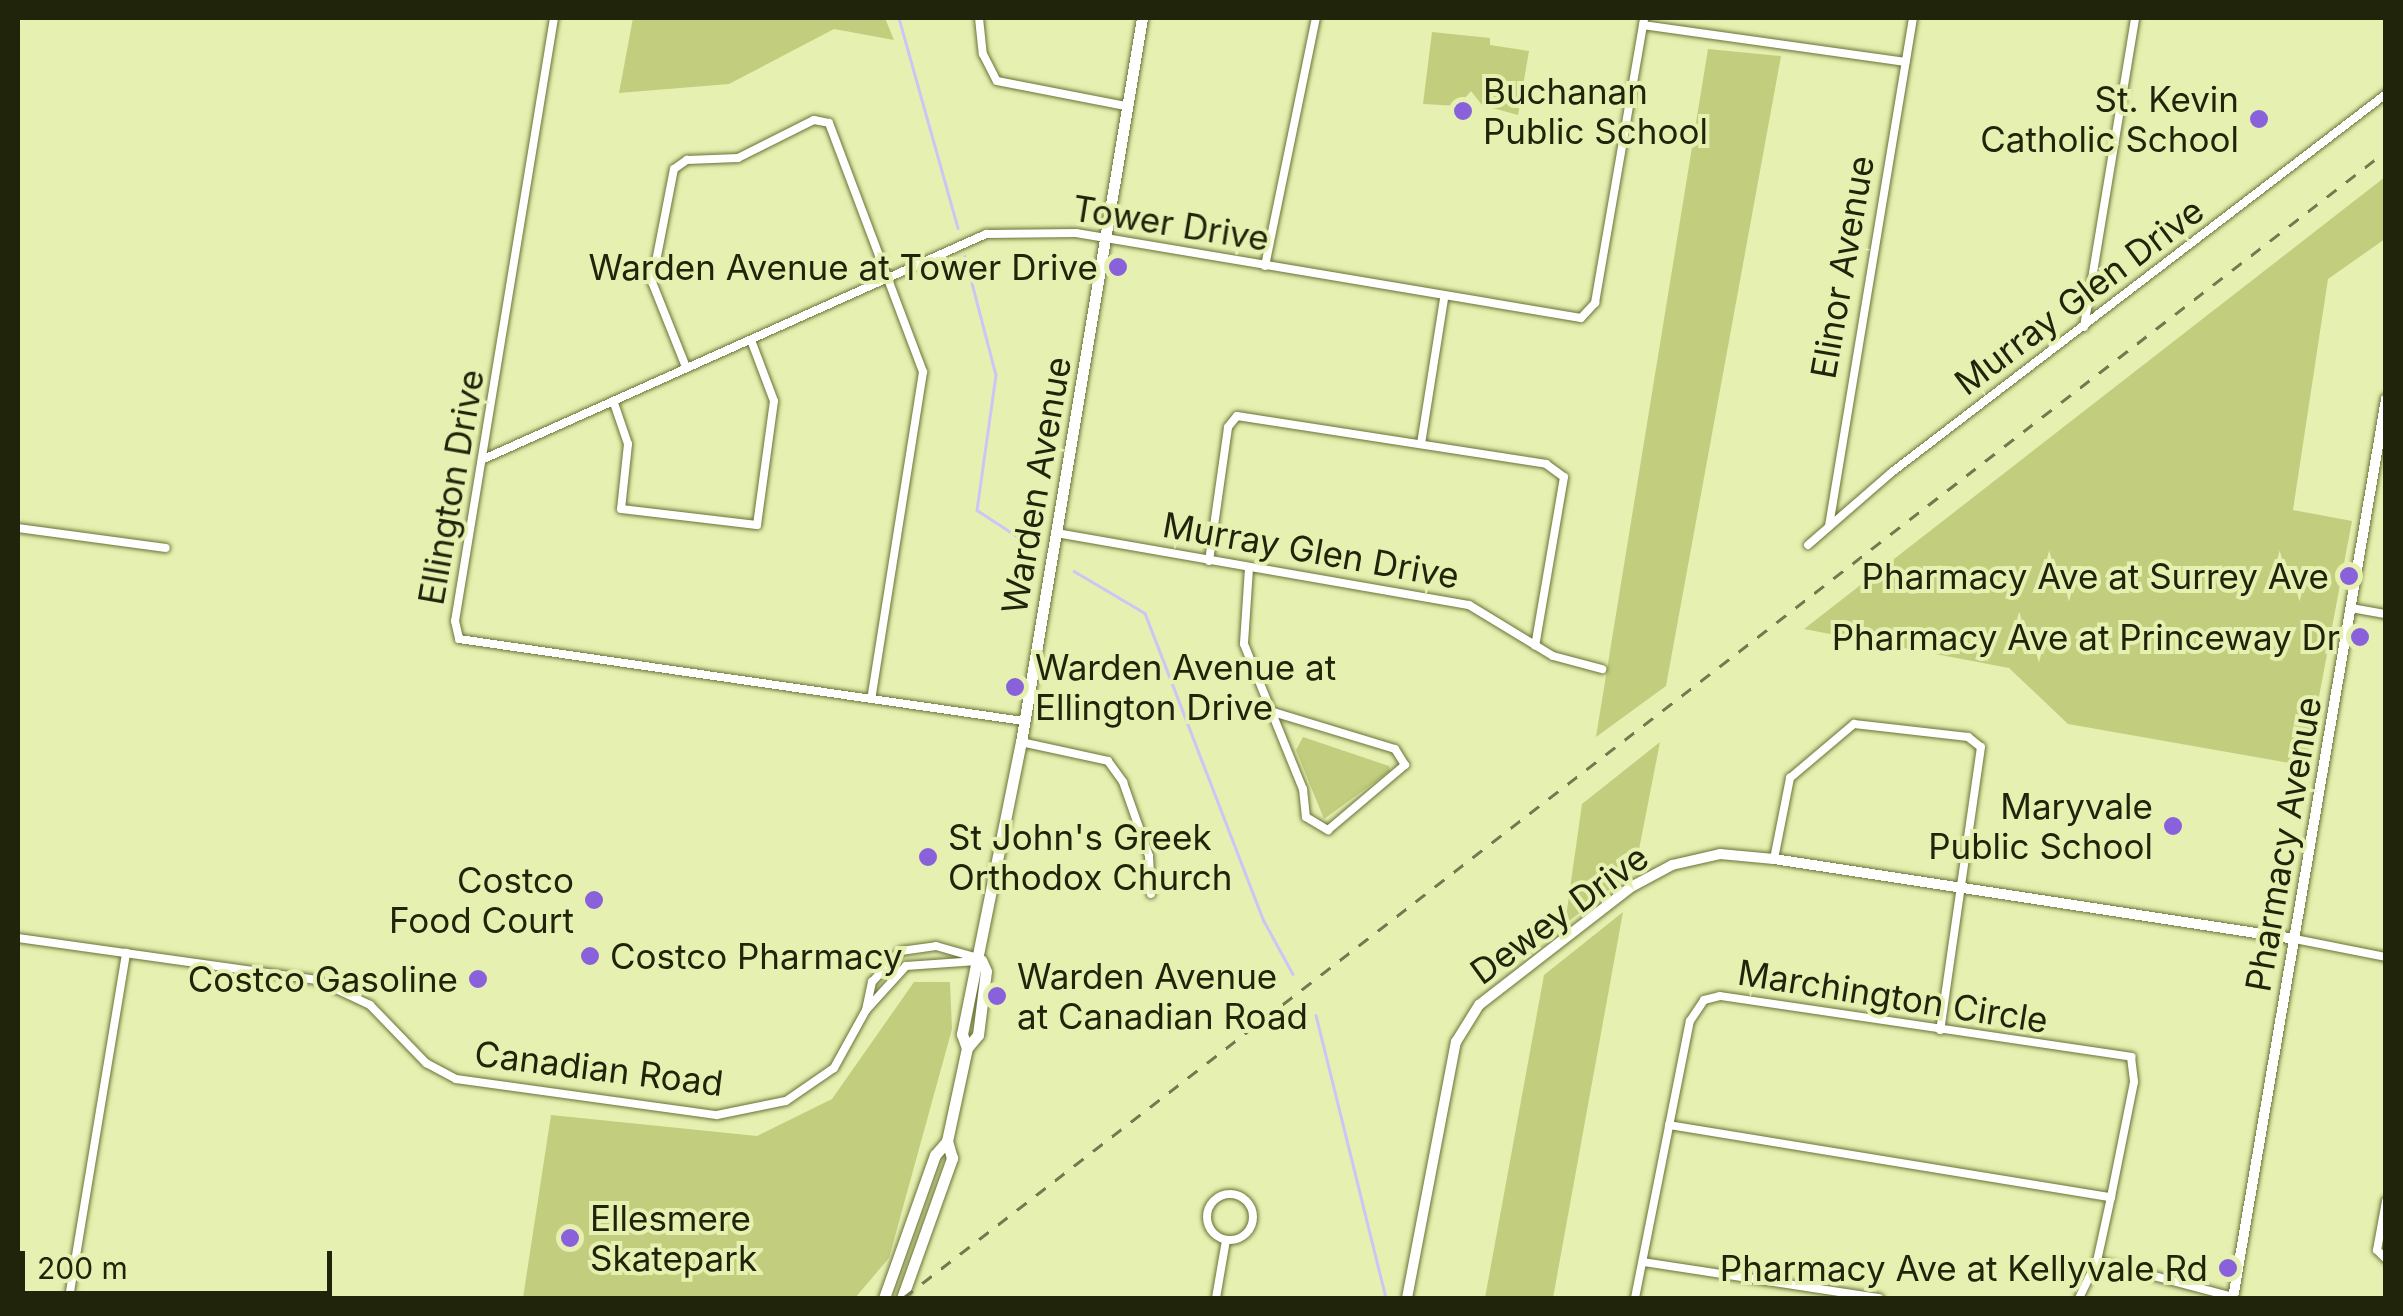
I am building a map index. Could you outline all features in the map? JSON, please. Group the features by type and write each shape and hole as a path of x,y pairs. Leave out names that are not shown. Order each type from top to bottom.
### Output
{"main road":[{"name":"Warden Avenue","path":"884,1298 935,1155 947,1141 967,1048 978,1035 986,971 982,960 1142,18"},
{"name":"Warden Avenue","path":"902,1298 952,1158 947,1141"}],"street":[{"name":"Ellington Drive","path":"554,18 486,458 455,621 466,644 1023,721"},
{"path":"979,18 983,54 997,81 1126,106"},
{"path":"1265,266 1316,18"},
{"name":"Elinor Avenue","path":"1829,526 1913,18"},
{"path":"2084,327 2135,18"},
{"name":"Tower Drive","path":"486,458 986,234 1038,230 1575,319 1591,312 1643,22"},
{"path":"1643,22 1905,62"},
{"name":"Murray Glen Drive","path":"1808,545 2386,94"},
{"path":"686,368 659,310 652,276 674,169 688,160 738,158 814,120 829,122 912,330 924,388 871,700"},
{"path":"1421,444 1444,298"},
{"path":"614,403 628,444 622,509 639,516 757,525 774,401 751,340"},
{"name":"Pharmacy Avenue","path":"2233,1298 2386,399"},
{"path":"1209,561 1228,427 1236,416 1421,444 1561,472 1534,646"},
{"path":"18,528 166,548"},
{"name":"Murray Glen Drive","path":"1056,534 1468,605 1534,646 1602,669"},
{"path":"1249,568 1244,644 1303,789 1306,817 1320,829 1334,826 1405,765 1395,749 1357,743 1273,712"},
{"path":"2351,608 2386,614"},
{"path":"1774,858 1790,778 1854,724 1954,734 1981,747 1940,1030"},
{"path":"1020,742 1108,761 1149,856 1151,894"},
{"name":"Dewey Drive","path":"1407,1298 1456,1042 1479,1005 1631,887 1672,865 1720,854 1774,858 2294,939 2386,957"},
{"name":"Canadian Road","path":"18,938 317,980 347,990 384,1017 426,1063 456,1079 693,1114 764,1109 810,1088 843,1057 866,1010 893,975 914,962 982,960"},
{"name":"Canadian Road","path":"866,1010 872,982 901,951 936,946 982,960"},
{"path":"69,1298 126,953"},
{"name":"Marchington Circle","path":"1635,1298 1690,1021 1704,1000 1720,996 2131,1058 2134,1082 2112,1197 2096,1261 2079,1298"},
{"path":"1670,1125 2112,1197"},
{"path":"1232,1194 1246,1201 1252,1221 1246,1234 1226,1240 1212,1232 1208,1210 1217,1198 1232,1194"},
{"path":"2386,1201 2377,1250 2386,1259"},
{"path":"1216,1298 1226,1240"},
{"path":"2096,1261 2233,1298"},
{"path":"1643,1262 1879,1298"}],"green space":[{"path":"633,18 885,18 894,40 834,29 729,84 619,93"},
{"path":"1432,32 1490,38 1490,45 1529,51 1518,115 1482,105 1471,91 1458,106 1423,104"},
{"path":"1708,49 1781,56 1666,686 1596,737"},
{"path":"2385,177 2385,239 2328,279 2293,510 2352,521 2306,766 2068,724 2009,668 1804,629"},
{"path":"1303,737 1389,766 1390,771 1324,819 1296,750"},
{"path":"1660,742 1635,870 1565,924 1582,804"},
{"path":"1623,912 1553,1298 1485,1298 1544,975"},
{"path":"914,982 950,982 952,1029 889,1258 855,1298 523,1298 551,1115 757,1136 832,1099"}],"waterway":[{"path":"899,18 958,228"},
{"path":"965,256 996,375 977,510 1032,546"},
{"path":"1074,571 1145,613 1264,921 1293,974"},
{"path":"1316,1015 1386,1298"}],"railway":[{"path":"903,1298 2386,151"}],"place":[{"name":"Buchanan Public School","path":"1463,111"},
{"name":"St. Kevin Catholic School","path":"2259,119"},
{"name":"Warden Avenue at Tower Drive","path":"1118,267"},
{"name":"Pharmacy Ave at Surrey Ave","path":"2349,576"},
{"name":"Pharmacy Ave at Princeway Dr","path":"2360,637"},
{"name":"Warden Avenue at Ellington Drive","path":"1015,687"},
{"name":"Maryvale Public School","path":"2173,826"},
{"name":"St John's Greek Orthodox Church","path":"928,857"},
{"name":"Costco Food Court","path":"594,900"},
{"name":"Costco Pharmacy","path":"590,956"},
{"name":"Costco Gasoline","path":"478,979"},
{"name":"Warden Avenue at Canadian Road","path":"997,996"},
{"name":"Ellesmere Skatepark","path":"570,1238"},
{"name":"Pharmacy Ave at Kellyvale Rd","path":"2228,1268"}]}
